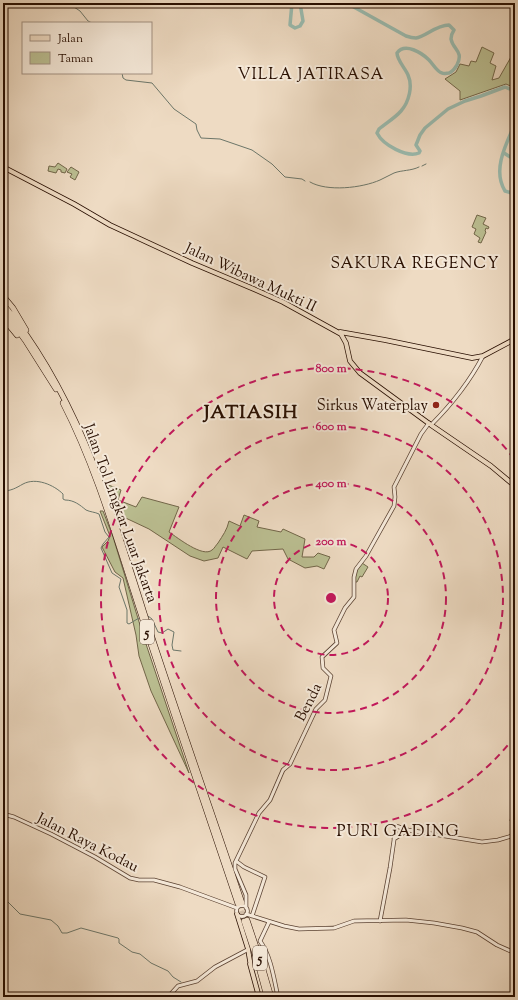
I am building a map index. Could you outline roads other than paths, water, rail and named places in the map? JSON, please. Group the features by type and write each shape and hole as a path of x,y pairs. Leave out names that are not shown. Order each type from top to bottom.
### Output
{"highway":[{"path":"4,294 37,350"},
{"name":"Jalan Tol Lingkar Luar Jakarta","path":"3,304 37,350 73,414 93,462 120,536 257,960 267,997"},
{"name":"Jalan Tol Lingkar Luar Jakarta","path":"3,310 36,357 57,392 70,416 90,463 117,538 160,673 241,911 260,958 271,997"},
{"path":"3,318 36,357"}],"main road":[{"name":"Jalan Wibawa Mukti II","path":"3,167 74,204 110,225 192,263 277,299 311,316 338,332"},
{"path":"338,332 385,340 470,358 483,356 515,339"},
{"path":"338,332 343,337 349,359 353,366 362,375 491,466 515,486"},
{"path":"241,911 247,947 259,997"}],"street":[{"path":"430,424 439,416 472,376 483,356"},
{"name":"Benda","path":"236,861 259,814 270,800 282,770 292,761 316,710 327,696 331,676 323,668 322,658 337,643 334,630 344,608 354,597 354,574 394,506 394,487 421,434 430,424"},
{"name":"Jalan Raya Kodau","path":"3,814 51,834 95,857 130,878 139,880 154,880 180,887 269,922 296,929 334,928 354,921 406,920 434,923 462,928 480,934 497,945 515,953"},
{"path":"380,921 396,826 408,830 482,842 495,841 515,835"},
{"path":"394,839 408,830"},
{"path":"241,911 246,895 234,866 236,861 244,867 265,877 252,916"},
{"path":"269,922 260,941 265,950 273,973 278,997"},
{"path":"168,997 178,986 197,981 247,947"}],"waterway":[{"path":"68,3 80,11 90,22"},
{"path":"292,3 290,25 295,28 300,26 303,21 300,3"},
{"path":"349,3 406,36 416,38 440,27 449,25 454,30 451,39 459,54 459,60 454,70 450,72 440,72 426,57 413,50 404,48 397,53 398,58 407,72 410,89 404,107 379,129 377,133 380,138 390,146 408,154 419,153 420,151 416,145 420,135 425,128 448,109 465,101 505,87 515,91"},
{"path":"122,74 123,78 126,80 152,83 174,109 196,124 201,138 220,139 252,150 272,164 285,177 302,179 305,181"},
{"path":"515,124 504,148 500,166 501,183 505,191 515,194"},
{"path":"504,153 515,160"},
{"path":"422,166 426,164"},
{"path":"310,182 326,187 354,187 373,183 397,172 419,167"},
{"path":"3,491 13,489 33,481 44,483 50,485 63,494 63,499 74,502 86,510 99,514 105,532 109,537 101,548 112,573 121,579 119,587 127,610 127,623 129,624 139,618"},
{"path":"148,616 152,619 158,632 162,633 168,629 174,632 172,645 173,650 181,651"},
{"path":"3,897 20,914 51,920 58,926 62,933 67,933 81,928 118,938 119,943 132,952 140,954 151,963 168,971 173,977 181,982"}],"tunnel":[{"path":"242,903 247,920"},
{"path":"238,904 244,921"}],"place":[{"name":"Sirkus Waterplay","path":"436,405"}],"district":[{"name":"VILLA JATIRASA","path":"311,73"},
{"name":"SAKURA REGENCY","path":"415,262"},
{"name":"JATIASIH","path":"251,411"},
{"name":"PURI GADING","path":"398,830"}]}
